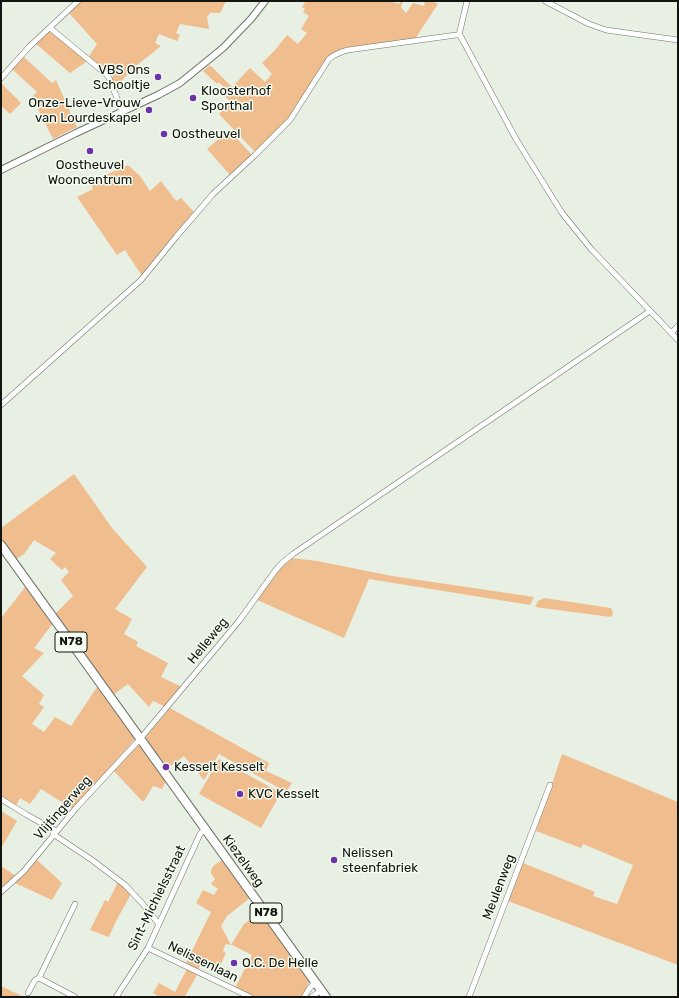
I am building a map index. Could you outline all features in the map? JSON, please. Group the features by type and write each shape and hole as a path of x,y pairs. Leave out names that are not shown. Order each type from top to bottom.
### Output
{"main road":[{"name":"N78","path":"1,545 140,739"},
{"name":"Kiezelweg","path":"140,739 324,994"}],"street":[{"path":"1,78 30,47 78,1"},
{"path":"1,170 180,83 223,48 251,19 265,1"},
{"path":"467,1 459,35 516,139 562,213 592,250 678,340"},
{"path":"545,1 588,24 606,30 678,40"},
{"path":"50,28 106,74 122,111"},
{"path":"1,405 141,280 213,194 290,120 329,59 338,53 348,50 456,34 459,35"},
{"name":"Helleweg","path":"140,739 238,621 275,571 290,556 650,311"},
{"path":"671,333 678,326"},
{"name":"Vlijtingerweg","path":"1,892 30,864 76,808 140,739"},
{"name":"Meulenweg","path":"469,997 550,785"},
{"path":"1,798 55,833 125,885 158,923"},
{"name":"Sint-Michielsstraat","path":"116,997 148,948 158,923 200,834 206,829"},
{"path":"28,993 35,980 39,978 75,904"},
{"name":"Nelissenlaan","path":"148,948 250,997"},
{"path":"39,978 75,997"},
{"path":"304,997 315,982"},
{"path":"312,997 324,994"}],"shaded area":[{"path":"82,1 226,1 220,13 210,13 207,17 209,29 180,24 176,33 180,35 177,41 159,34 155,43 161,46 131,70 115,89 111,79 117,71 109,66 107,69 88,58 97,44 68,12"},
{"path":"306,1 389,1 399,4 400,2 403,2 401,7 406,13 413,3 424,6 425,1 433,1 438,4 415,39 335,52 290,116 256,153 219,114 230,101 226,97 230,92 218,82 217,84 203,71 210,65 232,87 250,68 265,82 272,74 262,63 287,35 298,44 307,33 301,29 309,16 303,12 305,9 302,7"},
{"path":"49,30 87,61 70,73 36,44"},
{"path":"24,57 52,83 56,80 77,127 53,139 32,97 37,92 12,69"},
{"path":"1,83 21,103 10,114 1,106"},
{"path":"229,130 252,155 230,175 207,149"},
{"path":"128,165 140,176 150,191 161,181 176,201 181,198 194,212 142,276 125,250 117,255 77,197 93,189 90,182"},
{"path":"74,474 112,528 147,567 115,609 132,619 124,634 138,642 136,646 168,663 161,677 182,687 166,707 153,701 149,707 128,684 113,695 55,614 73,596 61,580 69,572 65,567 62,570 50,559 56,553 34,540 24,554 16,559 1,539 1,528"},
{"path":"291,558 317,561 392,576 534,597 530,605 369,579 344,638 257,600 278,569"},
{"path":"26,586 53,623 34,648 44,653 22,676 44,695 39,704 44,707 32,724 44,732 55,717 71,726 97,687 135,739 73,809 41,789 30,804 20,798 16,806 1,797 1,618"},
{"path":"544,598 611,608 613,614 611,617 535,607 538,601"},
{"path":"170,708 269,763 266,771 292,783 286,792 219,754 204,780 184,756 168,768 147,741 146,737"},
{"path":"137,746 140,746 166,781 162,789 153,786 144,801 142,801 114,771"},
{"path":"562,754 678,802 678,965 508,901 523,863 595,892 593,896 617,904 633,865 583,844 581,848 536,831"},
{"name":"KVC Kesselt","path":"219,759 281,793 261,828 199,794"},
{"path":"1,811 17,821 3,845 1,844"},
{"path":"37,860 62,883 52,900 15,883"},
{"path":"223,860 250,898 227,916 221,926 231,945 225,945 223,951 226,953 217,972 201,964 198,969 186,963 211,912 196,903 203,890 214,895 218,889 211,884 215,879 211,874 211,871 215,865"},
{"path":"1,866 16,876 3,887 1,886"},
{"path":"118,882 131,894 109,937 90,930 105,900 108,902"},
{"path":"258,909 308,979 309,982 302,997 255,997 235,988 252,955 231,945 244,924 251,919"},
{"path":"187,969 197,975 185,996 187,997 160,997 153,993 159,983 175,992"},
{"path":"1,986 24,997 1,997"}],"place":[{"name":"VBS Ons Schooltje","path":"158,77"},
{"name":"Kloosterhof Sporthal","path":"193,98"},
{"name":"Onze-Lieve-Vrouw van Lourdeskapel","path":"149,110"},
{"name":"Oostheuvel","path":"164,134"},
{"name":"Oostheuvel Wooncentrum","path":"90,151"},
{"name":"Kesselt Kesselt","path":"166,767"},
{"name":"KVC Kesselt","path":"240,794"},
{"name":"Nelissen steenfabriek","path":"334,860"},
{"name":"O.C. De Helle","path":"234,963"}]}
